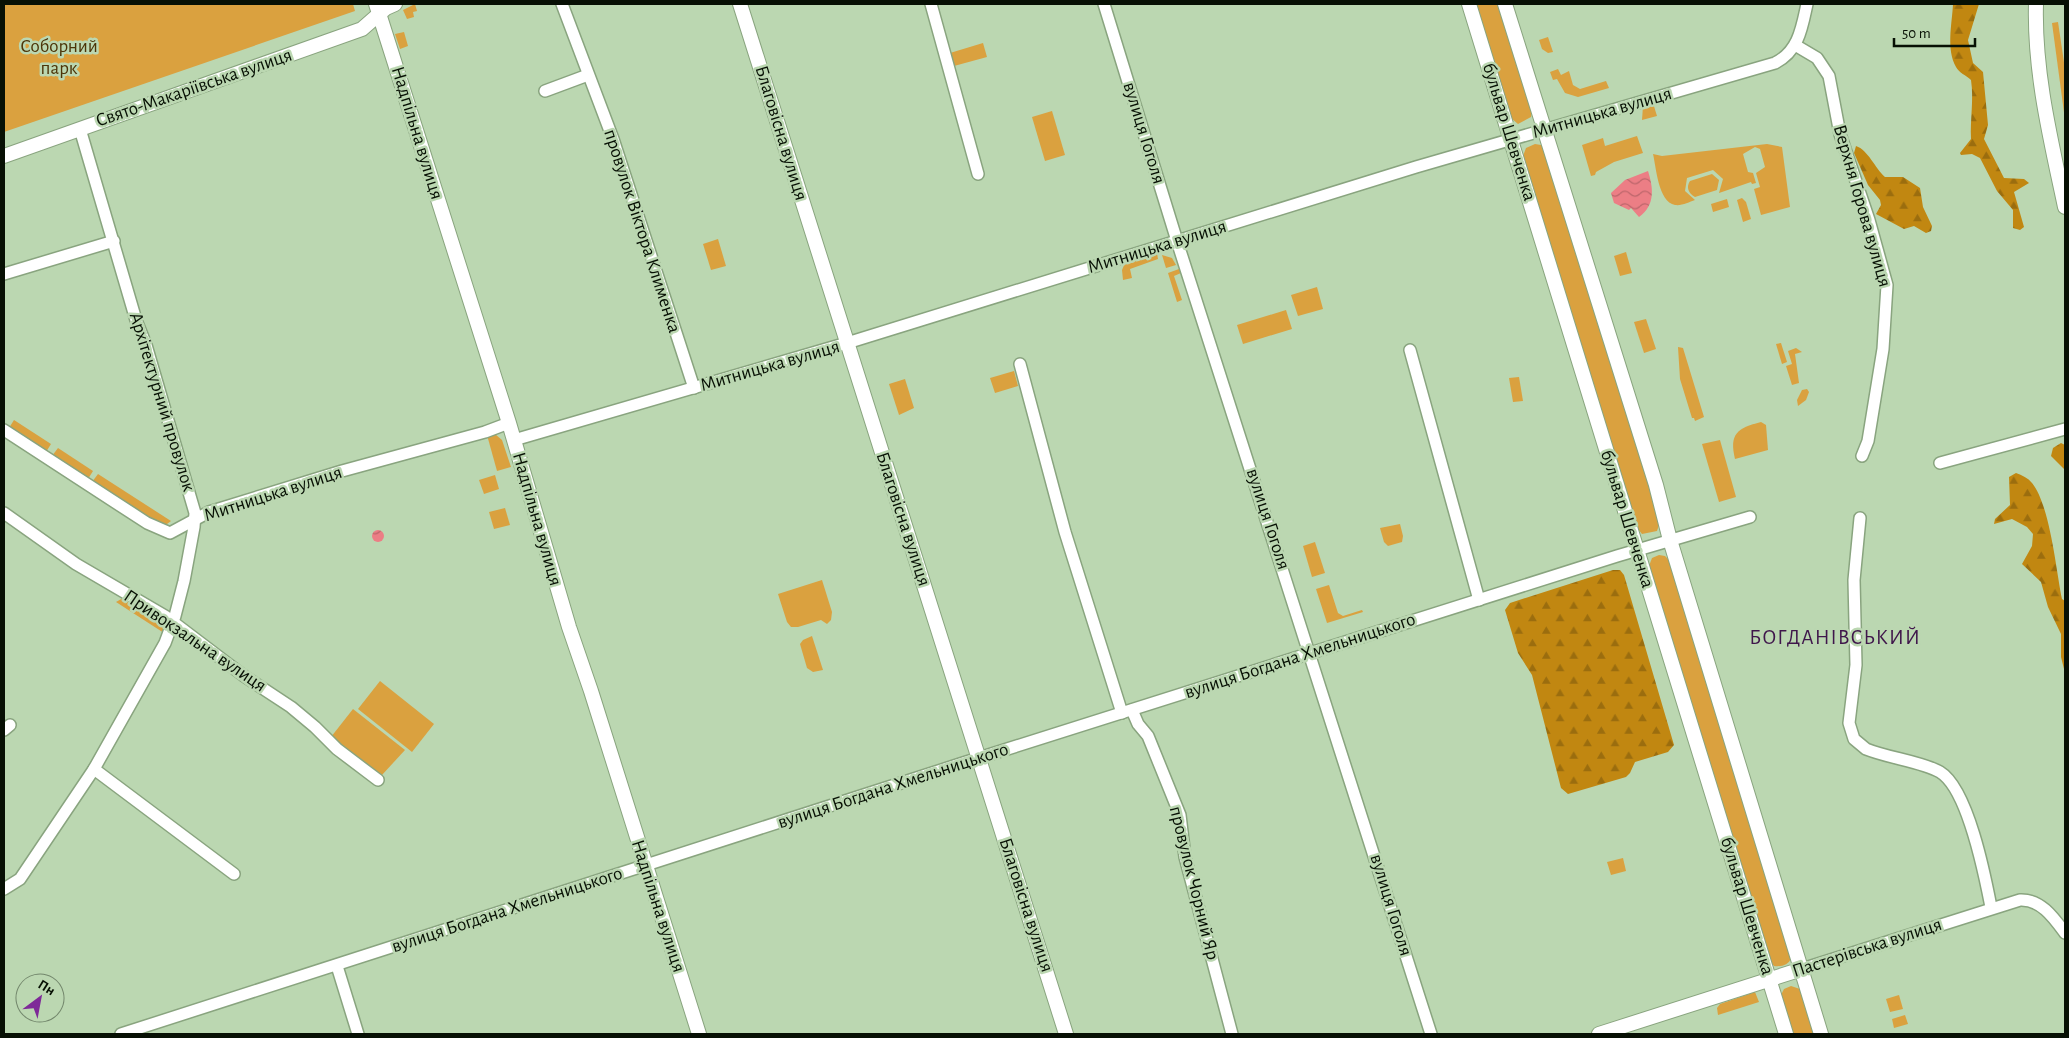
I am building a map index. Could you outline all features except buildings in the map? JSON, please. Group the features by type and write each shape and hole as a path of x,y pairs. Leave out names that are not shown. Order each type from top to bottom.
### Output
{"main road":[{"name":"Свято-Макаріївська вулиця","path":"4,156 362,29 378,9 395,4"},
{"name":"Благовісна вулиця","path":"740,4 1066,1034"},
{"name":"бульвар Шевченка","path":"1469,4 1786,1034"},
{"name":"бульвар Шевченка","path":"1505,4 1656,484 1670,540 1821,1034"},
{"path":"2036,4 2041,78 2052,148 2065,207"},
{"name":"Надпільна вулиця","path":"378,9 509,423 569,628 591,691 699,1034"},
{"name":"Пастерівська вулиця","path":"1599,1034 1802,969"}],"street":[{"name":"провулок Віктора Клименка","path":"562,4 613,139 694,388"},
{"path":"931,4 978,174"},
{"name":"вулиця Гоголя","path":"1104,4 1177,241 1311,653 1431,1034"},
{"path":"1795,45 1801,31 1807,4"},
{"name":"Митницька вулиця","path":"514,440 848,343 1512,139 1775,62 1784,58 1795,45"},
{"name":"Верхня Горова вулиця","path":"1795,45 1817,58 1830,76 1840,134 1880,255 1887,285 1883,349 1868,441 1862,456"},
{"path":"545,91 588,75"},
{"name":"Архітектурний провулок","path":"4,889 20,880 94,769 143,686 173,622 196,519 181,461 80,129"},
{"path":"4,274 114,241"},
{"path":"1410,350 1478,600"},
{"path":"1020,364 1065,532 1127,712"},
{"name":"Митницька вулиця","path":"4,430 162,531 176,531 209,512 509,423"},
{"path":"1940,463 2065,429"},
{"name":"Привокзальна вулиця","path":"4,513 71,560 173,622 244,676 291,707 337,749 378,780"},
{"name":"вулиця Богдана Хмельницького","path":"120,1034 134,1032 979,758 1637,550 1750,517"},
{"path":"1860,518 1854,580 1856,646 1850,718 1851,733 1858,743 1866,749 1933,769 1948,780 1974,834 1991,907 2020,900 2032,901 2051,915 2065,933"},
{"name":"провулок Чорний Яр","path":"1127,712 1148,736 1180,815 1185,857 1232,1034"},
{"path":"94,769 234,874"},
{"name":"Пастерівська вулиця","path":"1802,969 1991,907"},
{"path":"337,966 358,1034"}],"green space":[{"name":"Соборний парк","path":"4,4 353,4 355,11 4,132"},
{"path":"415,4 417,11 413,12 414,17 407,19 403,10"},
{"path":"1475,4 1498,4 1532,111 1531,117 1518,124 1511,118"},
{"path":"1953,4 1979,4 1968,40 1973,63 1983,72 1988,125 1984,139 2004,178 2024,179 2029,183 2014,192 2024,227 2020,230 2013,228 2013,210 1997,191 1980,158 1972,154 1961,155 1960,153 1971,139 1972,87 1971,80 1956,67 1951,52 1950,36"},
{"path":"2058,22 2065,69 2065,120 2052,23"},
{"path":"404,32 408,46 400,49 395,34"},
{"path":"1548,37 1553,52 1548,53 1542,49 1539,40"},
{"path":"983,43 987,57 954,66 950,53"},
{"path":"1558,69 1561,75 1569,71 1573,85 1580,89 1606,81 1609,88 1578,97 1565,93 1557,79 1553,80 1550,72"},
{"path":"1653,103 1657,116 1642,120 1643,106"},
{"path":"1052,111 1065,155 1045,161 1032,117"},
{"path":"1637,136 1643,153 1614,162 1591,176 1582,145 1603,138 1605,146"},
{"path":"1535,144 1541,145 1545,150 1660,522 1657,531 1642,534 1638,529 1523,156 1526,148"},
{"path":"1767,144 1782,147 1790,207 1761,215 1754,189 1760,187 1756,173 1765,167 1760,149 1755,147 1743,154 1748,172 1753,173 1756,183 1752,184 1751,182 1719,193 1723,179 1713,170 1687,178 1685,191 1695,200 1675,205 1669,202 1661,191 1653,154 1662,156"},
{"path":"1856,146 1868,155 1885,177 1903,177 1920,188 1923,207 1932,226 1931,231 1926,233 1914,226 1904,229 1876,214 1881,205 1880,200 1868,185 1854,153"},
{"path":"1712,174 1719,180 1717,190 1695,197 1691,194 1688,190 1690,181"},
{"path":"1742,198 1746,202 1751,219 1743,222 1737,200"},
{"path":"1727,199 1729,207 1713,212 1711,204"},
{"path":"718,239 726,266 711,270 703,244"},
{"path":"1626,252 1632,273 1620,276 1614,256"},
{"path":"1157,253 1158,259 1130,269 1132,278 1123,280 1122,270 1125,263"},
{"path":"1162,255 1172,258 1176,265 1166,268"},
{"path":"1179,269 1181,273 1174,276 1182,300 1177,302 1168,273"},
{"path":"1317,287 1323,309 1298,316 1291,295"},
{"path":"1286,310 1292,329 1243,344 1237,325"},
{"path":"1646,319 1656,349 1644,353 1634,322"},
{"path":"1781,343 1787,362 1782,364 1776,344"},
{"path":"1678,347 1683,348 1704,417 1695,421 1692,418 1680,379"},
{"path":"1796,348 1802,352 1795,354 1799,383 1792,385 1786,366 1792,364 1788,351"},
{"path":"1014,371 1018,386 995,393 990,378"},
{"path":"1519,377 1523,401 1513,402 1509,378"},
{"path":"905,379 914,408 899,415 889,384"},
{"path":"1807,389 1809,392 1806,400 1798,406 1797,400 1802,390"},
{"path":"14,420 51,444 46,452 9,428"},
{"path":"1761,422 1766,425 1768,450 1735,459 1733,444 1737,433 1746,427"},
{"path":"495,434 502,440 511,467 497,471 487,435"},
{"path":"1720,440 1736,497 1719,502 1702,444"},
{"path":"2061,443 2065,445 2065,470 2051,456 2053,448"},
{"path":"58,448 93,471 88,479 52,456"},
{"path":"2016,473 2032,483 2038,493 2048,522 2062,599 2065,601 2065,673 2061,657 2061,634 2048,607 2041,582 2022,564 2032,546 2033,534 2027,527 2012,519 1994,524 1995,519 2010,505 2009,477"},
{"path":"98,474 171,521 167,524 159,524 92,482"},
{"path":"495,475 499,489 484,494 479,480"},
{"path":"505,508 510,525 494,529 489,512"},
{"path":"1400,524 1403,536 1402,542 1388,546 1384,542 1380,528"},
{"path":"1315,542 1325,573 1312,577 1303,546"},
{"path":"1659,555 1665,556 1669,560 1791,958 1787,964 1782,966 1774,966 1770,961 1649,566 1652,558"},
{"path":"1613,570 1620,570 1624,575 1674,745 1668,752 1635,762 1626,777 1568,794 1561,788 1532,675 1518,653 1505,610 1510,603"},
{"path":"822,580 832,612 831,620 827,624 821,620 798,627 791,627 787,622 778,594"},
{"path":"1329,585 1338,613 1343,616 1362,610 1363,612 1327,623 1316,589"},
{"path":"123,598 164,622 166,626 164,633 116,602"},
{"path":"812,636 823,670 813,672 807,668 800,644 803,640"},
{"path":"380,681 434,724 412,752 358,709"},
{"path":"353,709 405,750 382,775 331,737"},
{"path":"1623,858 1626,871 1611,875 1607,862"},
{"path":"1791,986 1800,989 1814,1034 1792,1034 1781,995 1784,989"},
{"path":"1755,992 1759,1002 1718,1015 1717,1008 1720,1004"},
{"path":"1899,995 1903,1009 1890,1012 1886,999"},
{"path":"1905,1015 1908,1024 1894,1028 1892,1019"}],"water":[{"path":"1648,171 1652,189 1651,201 1639,217 1631,208 1629,210 1614,203 1611,193 1625,180"},
{"path":"378,530 384,536 378,542 372,536"}],"district":[{"name":"БОГДАНІВСЬКИЙ","path":"1835,637"}]}
